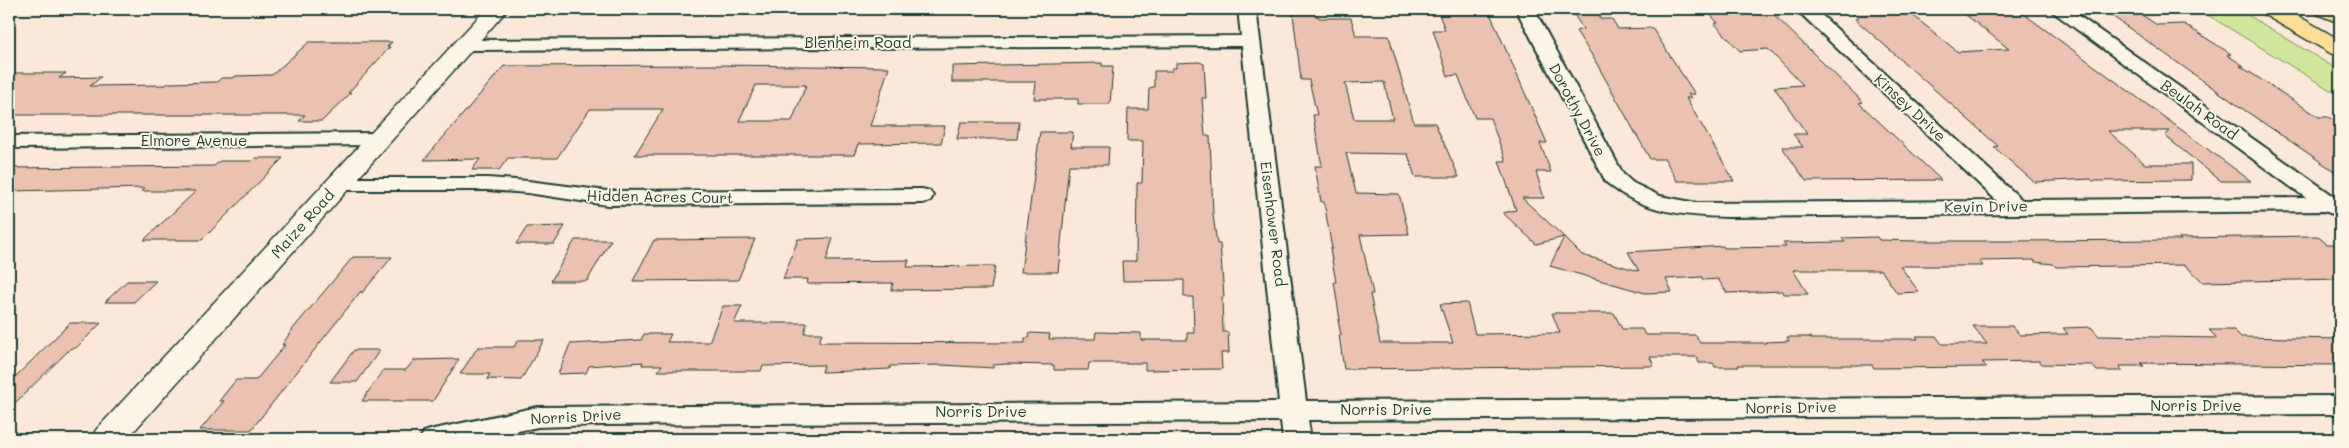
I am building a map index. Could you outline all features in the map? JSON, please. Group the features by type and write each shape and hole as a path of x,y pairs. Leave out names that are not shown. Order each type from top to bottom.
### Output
{"highway":[{"path":"2325,9 2340,17"},
{"path":"2331,9 2340,13"},
{"path":"2277,12 2340,49"},
{"path":"2277,12 2340,53"}],"street":[{"name":"Maize Road","path":"108,439 497,9"},
{"name":"Eisenhower Road","path":"1247,9 1297,439"},
{"name":"Dorothy Drive","path":"1525,9 1607,166 1626,190 1644,199"},
{"name":"Kinsey Drive","path":"1805,9 2015,206"},
{"name":"Beulah Road","path":"2058,9 2335,208"},
{"name":"Blenheim Road","path":"465,45 1250,41"},
{"name":"Elmore Avenue","path":"9,142 379,139"},
{"name":"Hidden Acres Court","path":"338,184 487,184 528,187 607,198 922,196"},
{"name":"Kevin Drive","path":"1644,199 1677,207 1704,210 2015,206 2335,208"},
{"name":"Norris Drive","path":"434,439 472,435 538,417 598,415 2340,405"}],"green space":[{"path":"2198,9 2238,9 2340,71 2340,96"}],"building":[{"path":"1437,9 1488,9 1547,143 1540,143 1551,172 1536,172 1544,198 1522,198 1564,237 1536,244 1503,213 1516,210 1499,161 1506,161 1490,118 1475,118 1458,75 1448,76 1433,30 1445,30"},
{"path":"1768,9 1863,102 1859,103 1941,180 1806,181 1782,147 1803,147 1793,134 1807,134 1774,87 1803,85 1768,49 1740,51 1714,23 1718,23 1706,10"},
{"path":"1848,9 1905,9 1958,52 2009,49 1966,15 1992,14 1984,9 2017,9 2251,181 2221,181 2165,136 2170,131 2108,131 2145,164 2191,164 2191,180 2093,181 2091,179 2034,182 1994,147 1998,146 1855,19 1859,18"},
{"path":"2102,9 2133,9 2157,25 2184,24 2231,54 2227,55 2244,66 2240,66 2319,117 2328,117 2340,124 2340,175 2240,107"},
{"path":"1295,10 1314,10 1315,16 1319,18 1351,18 1356,36 1389,36 1414,123 1435,123 1459,177 1415,177 1408,154 1346,153 1356,193 1399,194 1409,234 1360,235 1373,294 1370,294 1380,343 1453,343 1440,304 1467,303 1475,334 1560,333 1552,313 1614,313 1622,329 1642,329 1645,335 1696,335 1700,343 1766,343 1789,341 1787,337 1810,337 1811,339 1918,339 1916,336 1936,336 1942,344 1987,344 1973,326 2012,326 2020,335 2068,334 2063,328 2091,327 2099,336 2217,338 2209,330 2234,330 2241,337 2340,339 2340,365 2141,363 2144,366 2119,366 2123,371 2097,371 2092,365 2042,364 2039,361 1982,362 1987,367 1874,368 1872,365 1738,365 1739,367 1715,367 1713,363 1699,363 1697,357 1650,357 1654,366 1344,369 1339,335 1341,335 1338,320 1340,320 1334,282 1336,282 1330,249 1332,249 1324,202 1321,202 1315,166 1322,166 1313,115 1317,115 1309,80 1301,80 1293,14 1295,14","holes":["1384,82 1393,119 1354,119 1345,83"]},
{"path":"1572,11 1596,11 1601,19 1612,19 1618,29 1652,28 1695,94 1688,94 1691,98 1686,98 1734,181 1677,181 1665,159 1650,159 1593,57 1576,31 1583,29"},
{"path":"309,42 392,42 387,47 390,47 348,93 351,93 322,121 299,121 305,115 9,115 9,73 66,73 59,78 101,77 90,86 217,82 221,78 233,78 236,76 272,75"},
{"path":"1199,62 1204,64 1206,98 1202,98 1205,136 1210,136 1213,215 1217,244 1220,244 1224,297 1222,297 1223,332 1228,332 1229,353 1221,353 1222,369 1145,370 1145,363 1089,363 1088,370 1054,370 1054,365 1007,364 993,365 993,368 942,365 890,366 890,369 822,372 824,365 763,366 761,371 658,371 662,365 642,365 643,362 589,366 586,373 558,374 570,344 641,340 644,334 671,334 667,342 709,342 723,306 742,306 734,323 807,323 804,333 822,333 819,342 1025,343 1025,338 1029,338 1030,333 1050,334 1049,339 1095,339 1096,332 1141,333 1141,340 1187,340 1187,333 1194,333 1193,297 1184,297 1184,280 1123,281 1122,261 1136,261 1137,183 1142,183 1143,141 1127,141 1128,109 1148,109 1149,88 1154,87 1154,71 1172,71 1172,68 1176,68 1176,63"},
{"path":"1102,63 1102,66 1113,66 1110,104 1078,104 1078,99 1034,99 1036,82 952,82 952,66"},
{"path":"713,65 889,67 870,126 945,126 941,143 858,144 854,155 635,155 663,109 590,109 557,158 508,158 499,170 472,170 480,159 424,160 504,66","holes":["756,85 806,85 792,121 739,121"]},
{"path":"961,122 1019,122 1017,139 957,139"},
{"path":"1040,132 1073,132 1071,147 1109,147 1108,165 1069,165 1058,272 1021,272"},
{"path":"255,158 283,158 202,240 144,240 196,191 141,191 145,188 9,191 9,168 214,166 220,161 252,161"},
{"path":"565,226 554,244 516,244 527,227"},
{"path":"2317,236 2327,244 2340,244 2340,279 2203,282 2185,265 2056,267 2053,264 2035,262 2034,260 1979,261 1983,266 1900,266 1919,292 1897,293 1881,270 1793,270 1808,294 1784,294 1783,291 1727,293 1718,279 1703,280 1702,277 1666,279 1672,292 1645,293 1550,266 1564,237 1582,255 1639,271 1628,252 1723,246 1724,248 1786,247 1783,243 1845,242 1842,238 1877,237 1879,240 1917,241 2007,241 2181,240 2179,238"},
{"path":"833,238 826,261 909,260 907,267 995,266 991,289 891,290 893,283 807,284 808,279 783,279 798,239"},
{"path":"755,239 738,280 633,281 654,240"},
{"path":"575,240 611,240 587,281 551,281"},
{"path":"353,257 392,257 362,293 361,291 251,430 200,430 224,401 219,401 236,380 256,380 285,345 282,345 292,330"},
{"path":"127,281 156,281 134,302 105,302"},
{"path":"70,323 101,323 76,348 71,348 9,409 9,383"},
{"path":"518,340 544,340 521,380 487,379 490,374 460,374 478,347 514,347"},
{"path":"354,350 380,350 357,382 330,382"},
{"path":"459,359 433,401 362,401 383,370 406,370 414,360"}]}
